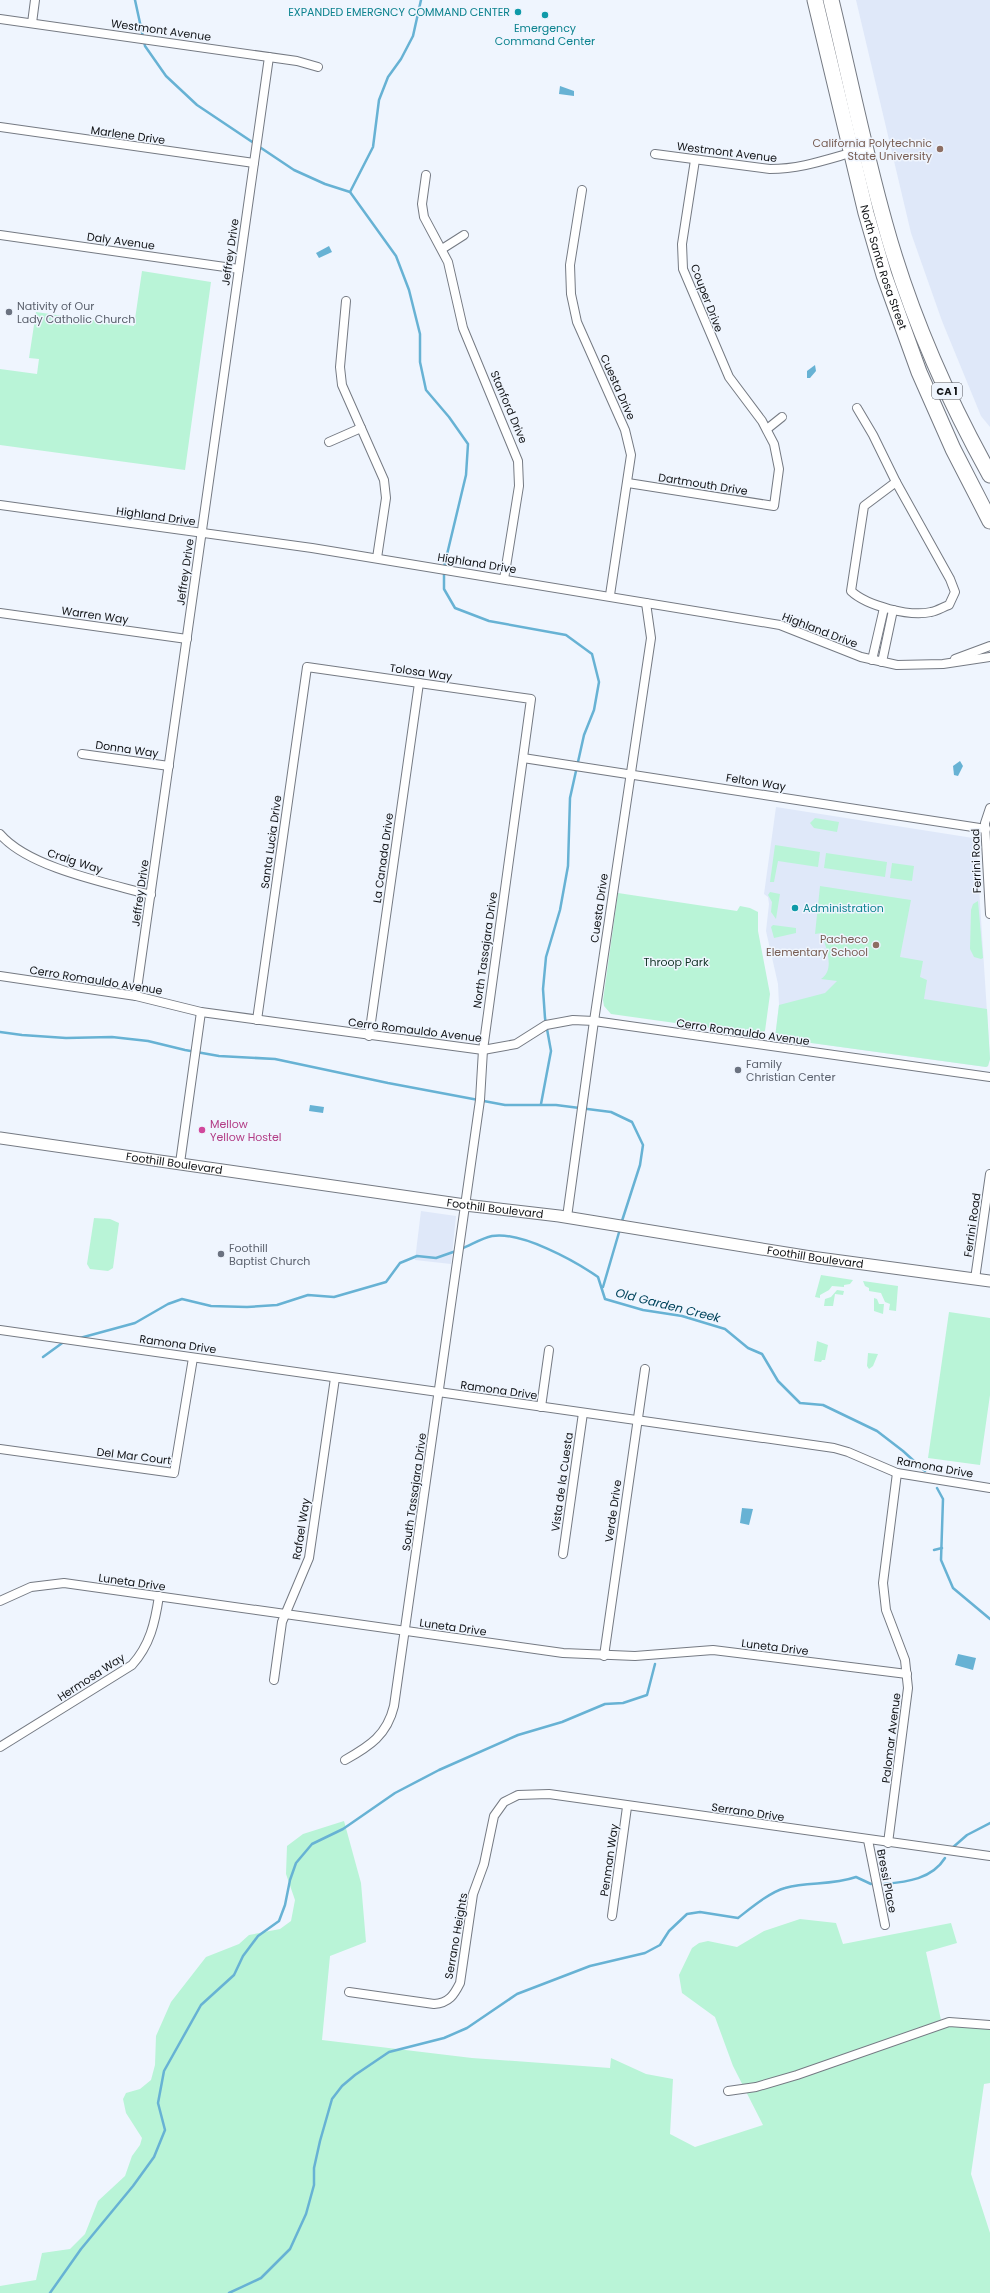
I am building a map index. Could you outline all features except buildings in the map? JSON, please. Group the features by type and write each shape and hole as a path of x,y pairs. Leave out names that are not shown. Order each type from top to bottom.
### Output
{"highway":[{"name":"North Santa Rosa Street","path":"815,0 859,151 885,224 910,303 945,386 990,475"},
{"name":"North Santa Rosa Street","path":"831,0 884,275 919,372 954,450 990,521"}],"street":[{"path":"32,23 35,0"},
{"name":"Westmont Avenue","path":"0,19 269,57 318,67"},
{"name":"Jeffrey Drive","path":"136,996 269,57"},
{"name":"Marlene Drive","path":"0,128 254,163"},
{"name":"Westmont Avenue","path":"655,154 695,160 785,169 812,165 859,151"},
{"name":"Couper Drive","path":"695,160 681,252 685,277 729,377 767,429 774,444 779,470 774,506"},
{"name":"Stanford Drive","path":"426,175 423,211 426,223 442,249 452,274 458,313 463,328 518,461 519,486 504,578"},
{"name":"Cuesta Drive","path":"582,190 570,265 570,294 577,322 628,438 631,464 610,596"},
{"name":"Daly Avenue","path":"0,235 239,269"},
{"path":"442,249 464,235"},
{"path":"346,301 340,373 342,385 384,480 386,492 376,558"},
{"path":"857,408 873,435 896,482 950,580 955,592 949,605 931,612 884,608 860,599 851,591 864,506 896,482"},
{"path":"767,429 782,417"},
{"path":"329,442 361,428"},
{"name":"Dartmouth Drive","path":"628,483 774,506"},
{"name":"Highland Drive","path":"0,505 376,558 504,578 780,625 826,644 882,662 912,666 943,664 990,657"},
{"name":"Cuesta Drive","path":"567,1217 594,1021 651,638 646,603"},
{"path":"872,660 884,608"},
{"path":"882,662 894,610"},
{"name":"Warren Way","path":"0,613 187,639"},
{"name":"Highland Drive","path":"943,664 990,646"},
{"name":"Tolosa Way","path":"307,667 531,699"},
{"name":"Santa Lucia Drive","path":"257,1020 307,667"},
{"name":"La Canada Drive","path":"369,1036 419,683"},
{"name":"North Tassajara Drive","path":"465,1205 480,1100 483,1050 531,699"},
{"name":"Donna Way","path":"82,754 169,766"},
{"name":"Felton Way","path":"523,758 986,829"},
{"name":"Ferrini Road","path":"990,808 986,829 990,914"},
{"name":"Craig Way","path":"0,834 5,840 33,859 151,895"},
{"name":"Cerro Romauldo Avenue","path":"0,976 136,996 201,1012 369,1036 483,1050 516,1044 546,1025 573,1020 594,1021 990,1077"},
{"path":"180,1163 201,1012"},
{"name":"Foothill Boulevard","path":"0,1138 465,1205 567,1217 704,1240 990,1281"},
{"name":"Ferrini Road","path":"975,1279 990,1174"},
{"name":"South Tassajara Drive","path":"345,1760 373,1743 387,1726 394,1706 465,1205"},
{"name":"Ramona Drive","path":"0,1330 834,1448 897,1473 990,1488"},
{"path":"541,1407 549,1350"},
{"name":"Del Mar Court","path":"0,1449 174,1473 193,1358"},
{"name":"Verde Drive","path":"604,1656 645,1369"},
{"name":"Rafael Way","path":"274,1680 277,1645 284,1614 309,1558 335,1378"},
{"name":"Vista de la Cuesta","path":"563,1554 583,1413"},
{"name":"Palomar Avenue","path":"888,1843 908,1702 907,1674 900,1647 886,1610 883,1582 897,1473"},
{"name":"Luneta Drive","path":"0,1601 15,1593 47,1584 64,1583 563,1653 604,1656 713,1650 907,1674"},
{"name":"Hermosa Way","path":"0,1747 132,1665 140,1655 152,1633 158,1596"},
{"name":"Serrano Drive","path":"504,1802 518,1795 536,1794 990,1856"},
{"name":"Serrano Heights","path":"349,1992 434,2004 443,2003 453,1996 460,1982 472,1900 484,1864 491,1825 498,1807 504,1802"},
{"name":"Penman Way","path":"612,1916 627,1807"},
{"name":"Bressi Place","path":"868,1840 885,1925"},
{"path":"728,2091 756,2087 797,2075 949,2022 990,2025"}],"shaded area":[{"name":"California Polytechnic State University","path":"856,0 990,0 990,427 981,416 942,321 911,233"},
{"name":"Pacheco Elementary School","path":"776,807 973,838 976,841 990,1059 988,1066 986,1067 775,1038 779,1005 778,984 766,931 769,904 768,897 764,894"},
{"path":"421,1211 456,1216 451,1264 415,1260"}],"green space":[{"path":"142,271 211,282 185,470 0,445 0,369 37,374 39,359 29,358 36,312 134,326"},
{"path":"815,818 839,822 837,832 814,828 810,823"},
{"path":"775,845 820,852 818,867 778,861 774,882 770,882"},
{"path":"826,853 887,862 885,877 824,868"},
{"path":"892,863 914,866 912,881 890,878"},
{"path":"820,886 911,900 900,957 923,961 920,977 927,980 924,999 987,1009 990,1059 988,1066 986,1067 775,1038 779,1005 825,993 837,981 821,979 828,970 829,964 822,933 815,934"},
{"path":"770,892 780,894 776,919 771,912 772,902 768,895"},
{"name":"Throop Park","path":"618,893 737,911 740,906 750,908 758,912 758,931 770,994 765,1031 761,1035 611,1014 604,1006 603,1000"},
{"path":"978,901 983,958 981,959 974,957 970,949 971,910 973,904"},
{"path":"773,925 796,928 796,933 774,938 771,927"},
{"path":"94,1218 110,1219 119,1223 113,1268 108,1271 90,1269 87,1264"},
{"path":"821,1275 853,1280 850,1284 844,1285 844,1287 832,1286 829,1290 820,1295 820,1298 815,1297"},
{"path":"863,1281 898,1286 896,1311 889,1310 890,1304 885,1302 881,1293 869,1291 869,1288 865,1286"},
{"path":"837,1290 844,1291 843,1295 835,1294 833,1306 824,1306 825,1299 831,1297"},
{"path":"874,1298 877,1299 879,1304 884,1304 883,1314 874,1311"},
{"path":"949,1312 990,1318 990,1395 980,1465 928,1458"},
{"path":"817,1341 828,1345 825,1360 822,1360 821,1362 814,1361"},
{"path":"868,1353 878,1354 873,1366 869,1369 867,1366"},
{"path":"344,1821 361,1883 366,1942 330,1956 322,2040 472,2058 610,2068 611,2058 646,2074 673,2079 670,2134 695,2147 763,2125 733,2066 715,2017 682,1993 679,1975 692,1948 699,1943 708,1941 737,1947 764,1931 800,1919 836,1923 843,1944 951,1923 957,1943 926,1952 941,2020 990,2025 990,2083 984,2084 971,2174 990,2233 990,2293 0,2293 0,2286 36,2280 42,2253 70,2249 85,2234 98,2201 125,2176 132,2156 140,2145 142,2138 126,2113 123,2099 126,2093 140,2089 151,2080 155,2065 156,2036 171,2002 206,1957 239,1944 249,1935 280,1929 291,1921 295,1900 286,1874 287,1846 303,1834"}],"water":[{"path":"560,86 574,91 574,96 559,94"},
{"path":"329,246 332,252 319,258 316,253"},
{"path":"815,365 816,371 810,378 807,378 807,371"},
{"path":"960,761 963,766 958,776 954,775 953,766"},
{"path":"310,1105 324,1107 323,1113 309,1111"},
{"path":"742,1508 753,1509 749,1525 740,1523"},
{"path":"958,1654 976,1658 973,1670 955,1665"}],"waterway":[{"path":"135,0 145,46 166,76 197,105 294,170 325,184 350,192 396,256 409,290 420,334 420,362 426,390 449,417 468,444 466,475 444,567 444,589 455,608 489,621 566,635 592,654 599,682 594,710 584,735 570,798 568,866 560,910 546,957 543,989 545,1018 551,1051 541,1104"},
{"path":"350,192 373,147 379,100 388,77 401,59 413,36 421,0"},
{"path":"0,1032 66,1038 112,1037 148,1041 219,1056 275,1059 388,1083 505,1105 556,1105 611,1112 632,1122 643,1145 640,1165 621,1224"},
{"path":"603,1287 620,1229"},
{"name":"Old Garden Creek","path":"461,1249 492,1236 518,1238 562,1256 598,1277 605,1299 643,1310 682,1316 725,1329 748,1348 762,1354 778,1381 800,1403 823,1405 877,1431 903,1451 925,1471"},
{"path":"80,1338 135,1323 168,1304 182,1299 211,1306 247,1307 277,1305 308,1295 334,1297 386,1282 400,1263 417,1256 436,1258 456,1251"},
{"path":"43,1357 65,1341"},
{"name":"Old Garden Creek","path":"937,1488 943,1499 941,1560 953,1588 990,1619"},
{"name":"Old Garden Creek","path":"934,1550 942,1548"},
{"path":"50,2293 81,2249 133,2186 154,2157 165,2130 158,2103 164,2071 201,2005 234,1975 243,1956 258,1936 279,1921 285,1905 290,1880 296,1863 312,1844 343,1829 395,1793 439,1770 518,1735 562,1722 605,1704 623,1703 647,1695 655,1664"},
{"path":"951,1849 967,1835 990,1823"},
{"path":"884,1884 901,1882 926,1875 940,1865 945,1858"},
{"path":"229,2293 261,2278 290,2249 306,2214 314,2185 314,2168 320,2141 332,2099 342,2086 355,2075 389,2052 444,2038 467,2028 517,1994 590,1966 645,1953 660,1945 669,1931 687,1914 700,1912 738,1918 767,1897 785,1888 837,1882 856,1877 871,1884"}],"place":[{"name":"EXPANDED EMERGNCY COMMAND CENTER","path":"518,12"},
{"name":"Emergency Command Center","path":"545,15"},
{"name":"California Polytechnic State University","path":"940,149"},
{"name":"Nativity of Our Lady Catholic Church","path":"9,312"},
{"name":"Administration","path":"795,908"},
{"name":"Pacheco Elementary School","path":"876,945"},
{"name":"Family Christian Center","path":"738,1070"},
{"name":"Mellow Yellow Hostel","path":"202,1130"},
{"name":"Foothill Baptist Church","path":"221,1254"}]}
